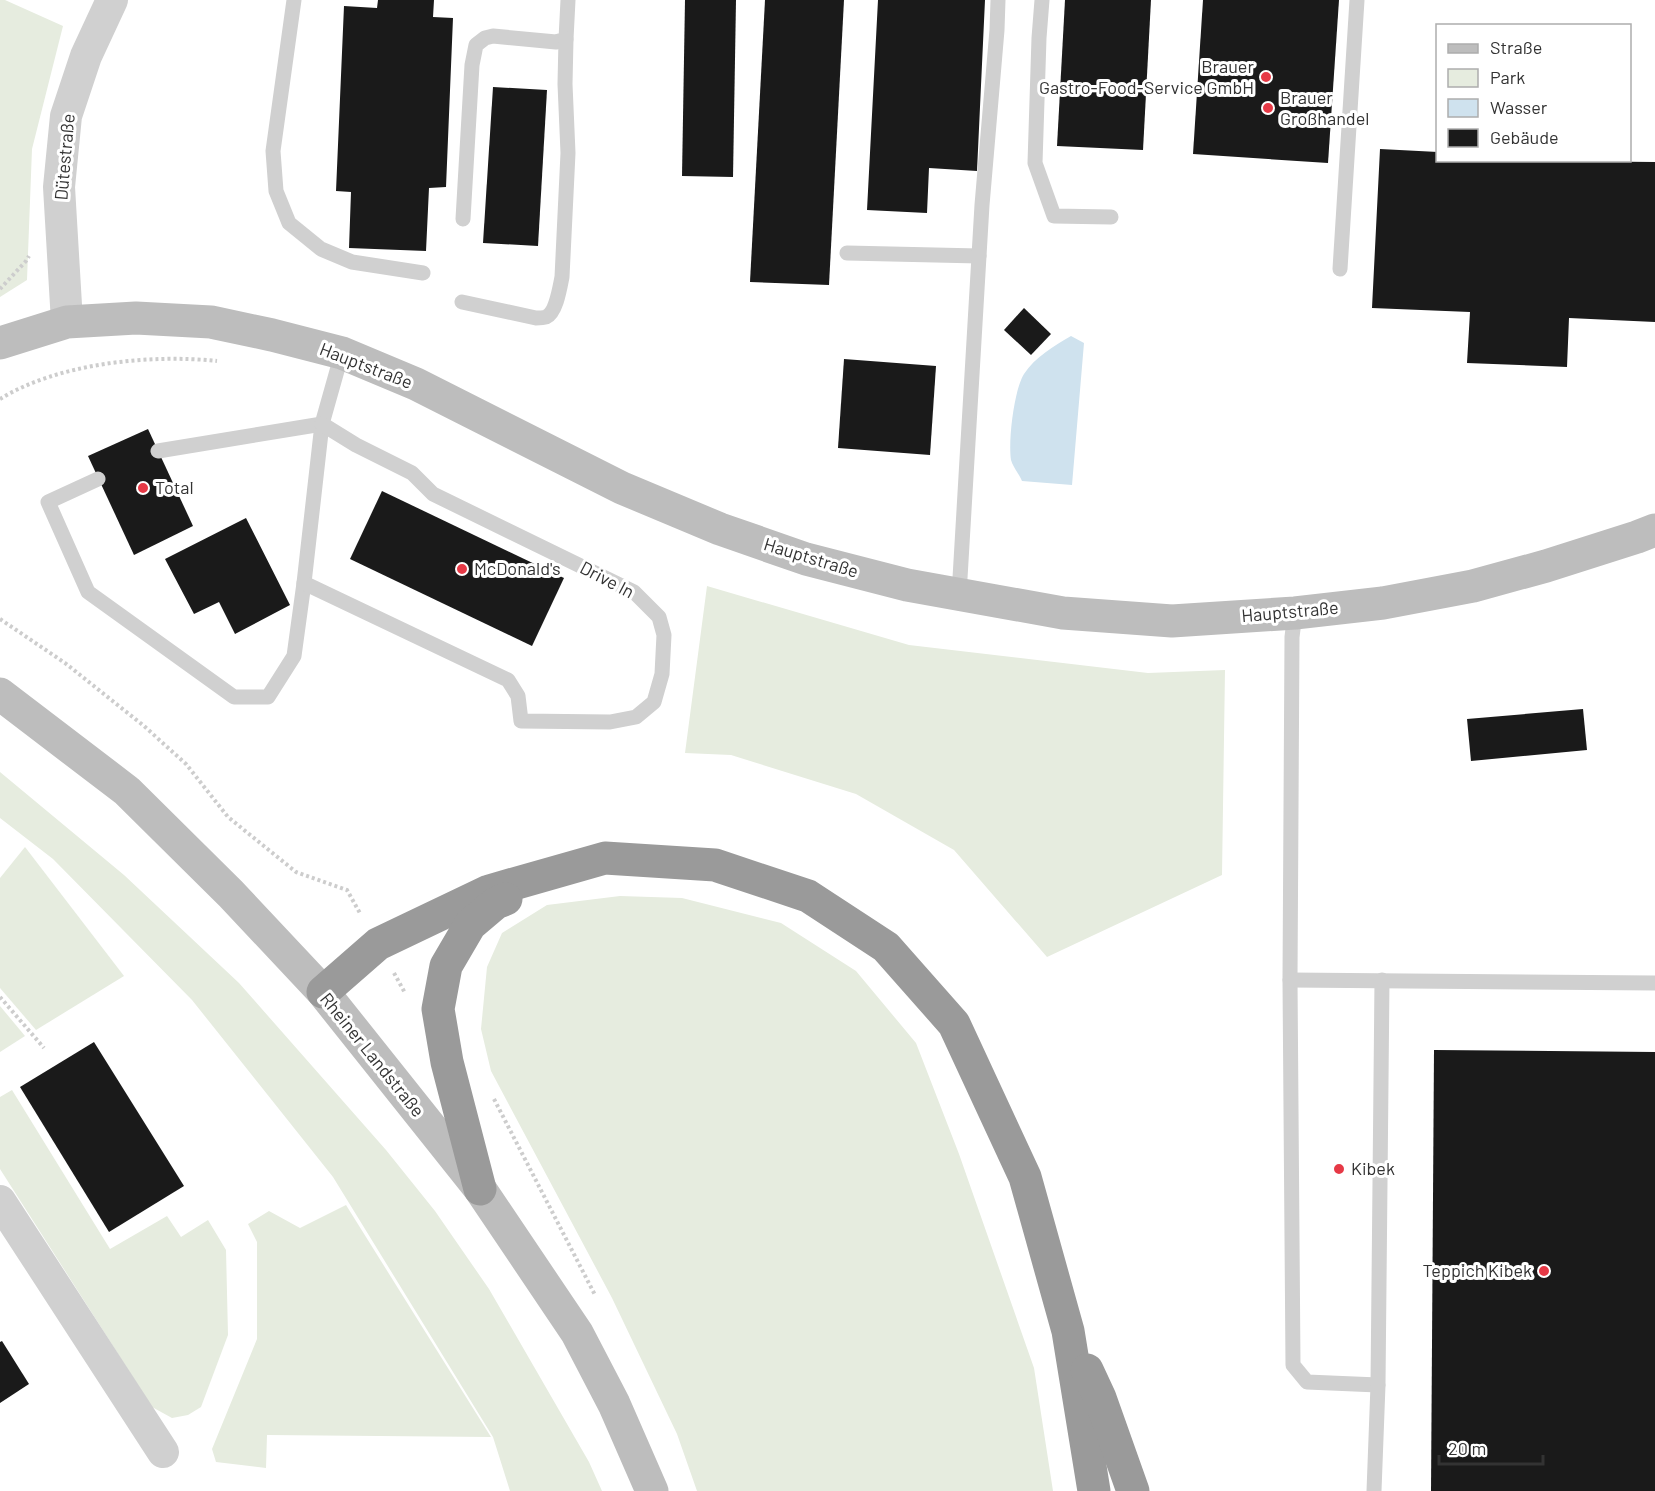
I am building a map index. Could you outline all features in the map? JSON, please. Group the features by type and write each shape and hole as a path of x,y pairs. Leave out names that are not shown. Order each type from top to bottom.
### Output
{"highway":[{"path":"480,1189 447,1062 438,1009 446,966 471,925 496,903 605,858"},
{"path":"322,992 378,944 489,891 605,858 715,865 808,896 886,947 954,1024 1025,1177 1068,1330 1094,1491"},
{"path":"1068,1330 1101,1398 1132,1491"}],"street":[{"name":"Dütestraße","path":"67,322 59,187 66,117 86,56 112,0"},
{"name":"Hauptstraße","path":"0,344 67,322 136,318 211,322 272,335 342,353 416,384 622,488 720,529 807,559 907,585 1063,614 1172,621 1295,613 1383,603 1473,586 1546,566 1655,530"},
{"name":"Rheiner Landstraße","path":"0,694 127,791 231,894 322,992 480,1189 576,1334 614,1404 652,1491"},
{"path":"0,1201 163,1452"}],"lane":[{"path":"294,0 273,151 276,190 289,223 321,249 352,262 423,273"},
{"path":"462,302 536,318 546,317 552,313 559,295 562,277 568,153 565,84 568,0"},
{"path":"959,595 979,256 999,0"},
{"path":"1042,0 1035,163 1054,216 1111,217"},
{"path":"1340,269 1358,0"},
{"path":"463,219 472,65 476,45 485,38 493,36 555,42 566,39"},
{"path":"847,253 979,256"},
{"path":"98,479 48,502 88,592 234,697 268,697 294,656 322,424 342,353"},
{"path":"158,451 322,424"},
{"name":"Drive In","path":"304,583 508,680 518,696 521,721 610,722 636,717 654,702 662,674 664,635 659,617 634,592 433,494 412,472 356,445 322,424"},
{"path":"1295,613 1292,637 1290,980 1293,1365 1307,1383 1378,1385"},
{"path":"1290,980 1655,983"},
{"path":"1374,1491 1378,1385 1382,980"}],"path":[{"path":"0,619 65,663 144,726 186,764 228,817 296,872 347,890 412,1005 438,1009"},
{"path":"0,997 44,1048"},
{"path":"493,1096 599,1302"}],"green space":[{"path":"0,0 5,0 63,26 32,149 27,280 0,297"},
{"path":"707,586 909,645 1148,673 1225,670 1222,875 1047,957 954,850 856,794 731,755 685,753"},
{"path":"0,772 124,875 239,983 386,1150 435,1211 489,1289 589,1462 602,1491 510,1491 493,1437 333,1177 192,1000 53,859 0,818"},
{"path":"25,847 124,976 36,1030 0,988 0,878"},
{"path":"620,896 682,898 781,923 856,971 916,1043 959,1154 1034,1368 1053,1491 697,1491 677,1434 612,1298 491,1071 481,1029 487,967 502,933 547,905"},
{"path":"0,1006 25,1036 0,1052"},
{"path":"12,1090 110,1249 167,1216 181,1237 208,1220 226,1250 228,1335 201,1407 188,1415 172,1418 152,1407 0,1169 0,1097"},
{"path":"346,1205 491,1437 267,1435 266,1468 216,1462 212,1449 257,1339 257,1242 248,1224 269,1211 300,1228"}],"water":[{"path":"1071,336 1084,343 1072,485 1022,481 1012,463 1010,452 1013,416 1020,382 1028,368 1039,357"}],"building":[{"path":"378,0 434,0 433,17 453,18 446,187 429,188 426,251 349,248 351,192 336,191 344,6 377,8"},
{"path":"685,0 736,0 733,177 682,176"},
{"path":"765,0 844,0 829,285 750,282"},
{"path":"878,0 985,0 977,171 929,168 927,213 867,210"},
{"path":"1065,0 1151,0 1143,150 1057,146"},
{"name":"Brauer Gastro-Food-Service GmbH","path":"1203,0 1339,0 1328,163 1193,154"},
{"path":"493,87 547,90 538,246 483,243"},
{"path":"1380,149 1436,152 1436,162 1655,162 1655,322 1569,318 1567,367 1467,363 1470,312 1372,308"},
{"path":"1024,308 1051,334 1031,355 1004,330"},
{"path":"844,359 936,366 930,455 838,448"},
{"path":"148,429 193,526 134,555 88,456"},
{"path":"382,491 564,578 532,646 350,559"},
{"path":"246,518 290,605 235,634 219,602 194,614 165,559"},
{"path":"1583,709 1587,750 1471,761 1467,719"},
{"path":"94,1042 184,1186 109,1232 20,1087"},
{"name":"Teppich Kibek","path":"1434,1050 1655,1052 1655,1491 1431,1491"},
{"path":"2,1341 29,1384 0,1403 0,1342"}],"place":[{"name":"Brauer Gastro-Food-Service GmbH","path":"1266,77"},
{"name":"Brauer Großhandel","path":"1268,108"},
{"name":"Total","path":"143,488"},
{"name":"McDonald's","path":"462,569"},
{"name":"Kibek","path":"1339,1169"},
{"name":"Teppich Kibek","path":"1544,1271"}]}
